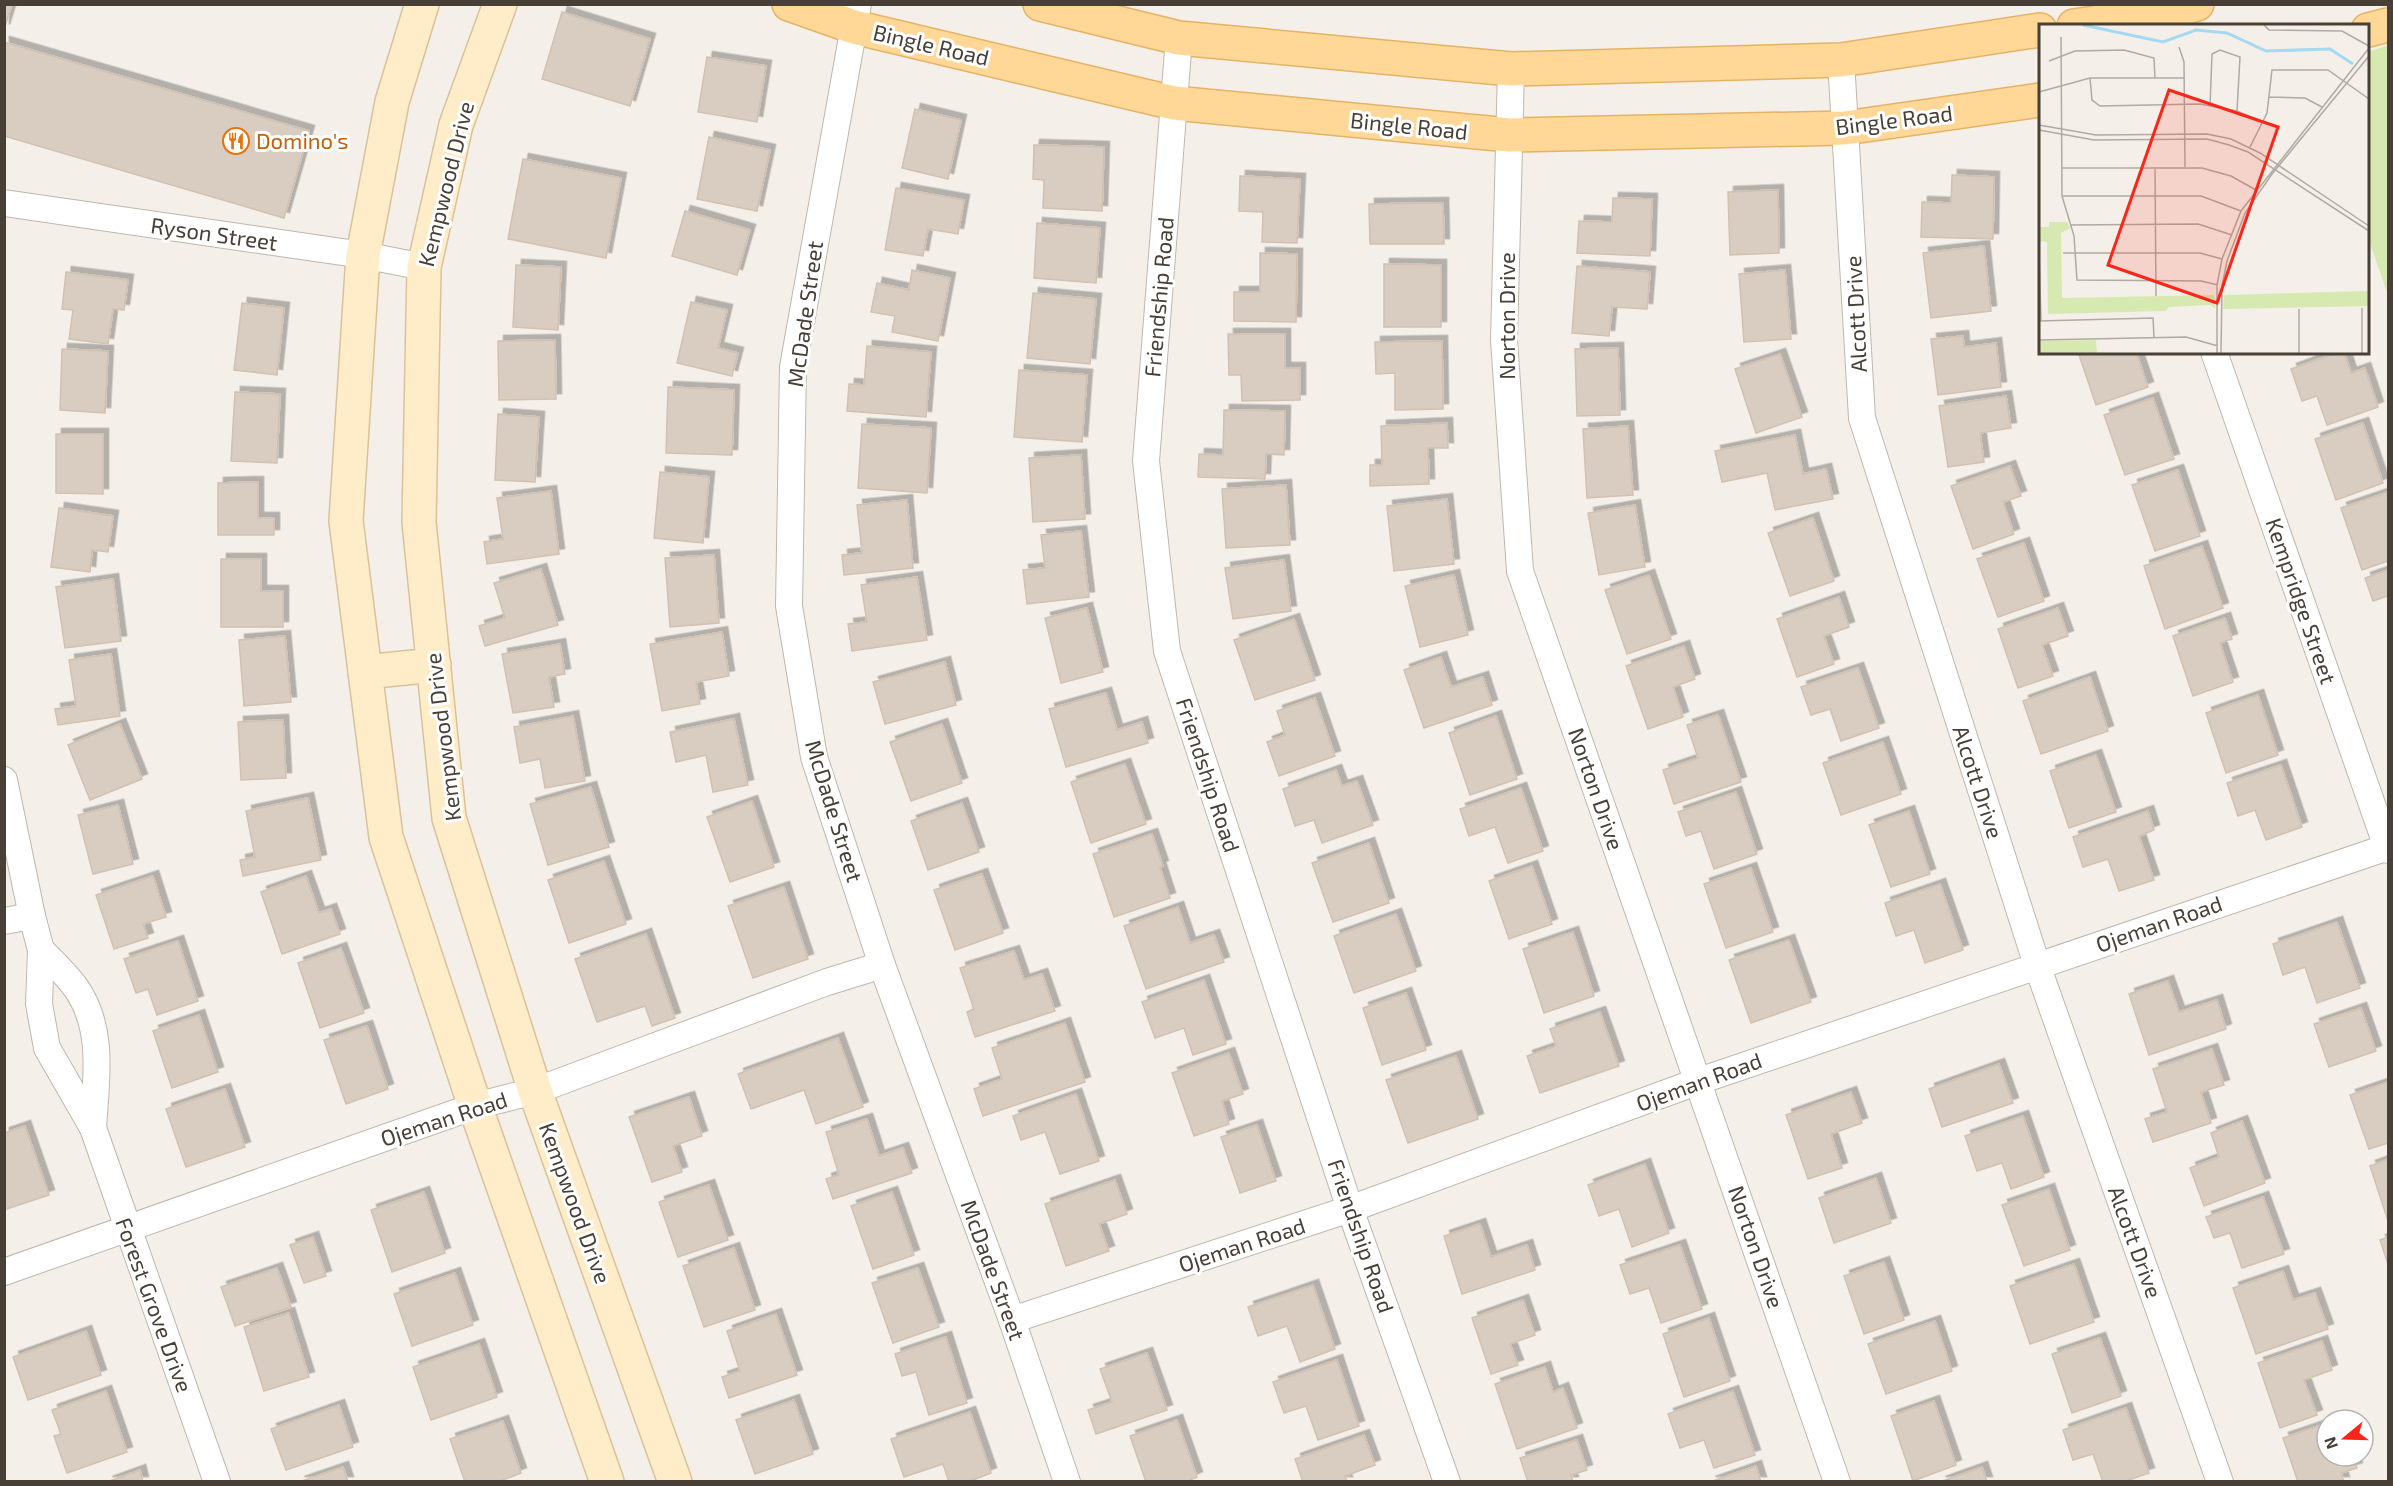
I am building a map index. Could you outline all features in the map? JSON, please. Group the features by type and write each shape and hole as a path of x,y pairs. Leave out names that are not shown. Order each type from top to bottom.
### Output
{"main road":[{"path":"422,4 392,102 363,255 346,521 386,837 474,1106 607,1482"},
{"name":"Kempwood Drive","path":"500,4 456,125 424,267 419,522 449,818 535,1091 675,1482"},
{"name":"Bingle Road","path":"789,4 856,16 1174,103 1509,135 1845,128 2039,100"},
{"path":"1040,4 1179,38 1511,69 1841,60 2039,30"},
{"path":"2092,24 2182,14"},
{"path":"2369,30 2388,25"},
{"path":"365,672 434,665"}],"street":[{"name":"McDade Street","path":"856,16 793,367 789,606 814,757 882,965 1012,1320 1067,1482"},
{"name":"Friendship Road","path":"1179,38 1146,462 1167,651 1350,1209 1447,1482"},
{"name":"Alcott Drive","path":"1841,60 1862,418 2037,965 2220,1482"},
{"name":"Norton Drive","path":"1511,69 1504,340 1520,571 1837,1482"},
{"name":"Ryson Street","path":"4,203 363,255 424,267"},
{"name":"Kempridge Street","path":"2215,354 2388,848"},
{"name":"Forest Grove Drive","path":"4,780 32,916 42,950 39,1004 47,1048 93,1128 217,1482"},
{"name":"Ojeman Road","path":"1012,1320 1350,1209 1699,1081 2388,848"},
{"path":"4,921 32,916"},
{"name":"Forest Grove Drive","path":"42,950 76,989 94,1026 97,1069 93,1128"},
{"name":"Ojeman Road","path":"4,1272 126,1227 474,1106 535,1091 827,982 882,965"}],"green space":[{"path":"2388,45 2388,295 2369,241 2369,52"}],"building":[{"path":"4,4 12,4 4,30"},
{"path":"562,12 650,39 630,106 542,79"},
{"path":"4,42 309,131 284,218 4,136"},
{"path":"707,57 766,66 757,122 698,112"},
{"path":"915,109 961,120 948,179 902,168"},
{"path":"709,137 770,150 757,211 697,199"},
{"path":"1034,145 1104,147 1102,211 1043,208 1044,180 1033,179"},
{"path":"523,159 621,178 606,258 508,239"},
{"path":"1952,175 1994,177 1993,239 1921,237 1922,202 1951,203"},
{"path":"1240,176 1300,179 1297,243 1262,242 1263,212 1239,211"},
{"path":"896,188 964,200 958,234 928,229 923,256 885,250"},
{"path":"1778,190 1779,253 1730,255 1728,192"},
{"path":"1613,198 1652,199 1650,256 1577,253 1579,221 1612,222"},
{"path":"1443,203 1444,244 1370,244 1369,204"},
{"path":"685,211 750,230 737,275 672,256"},
{"path":"1037,223 1100,228 1096,283 1034,278"},
{"path":"1984,246 1991,311 1931,318 1923,253"},
{"path":"1260,253 1297,254 1296,322 1234,321 1234,292 1260,292"},
{"path":"1384,264 1441,265 1441,327 1384,327"},
{"path":"516,265 561,267 558,330 513,327"},
{"path":"1577,266 1650,272 1647,309 1612,307 1609,336 1572,333"},
{"path":"912,270 950,278 938,341 892,332 895,316 871,312 877,283 909,290"},
{"path":"1785,270 1791,339 1744,342 1739,274"},
{"path":"66,272 128,280 124,310 113,309 108,344 69,339 73,310 62,309"},
{"path":"1033,293 1096,299 1090,364 1027,358"},
{"path":"691,302 727,310 718,348 738,353 732,376 677,363"},
{"path":"242,303 284,308 277,375 234,370"},
{"path":"1228,334 1285,334 1285,368 1300,368 1300,400 1242,401 1241,375 1229,375"},
{"path":"1963,336 1964,347 1996,343 2001,387 1938,395 1931,339"},
{"path":"555,340 556,399 499,400 498,341"},
{"path":"1442,341 1443,409 1395,410 1395,373 1376,374 1375,342"},
{"path":"867,346 931,352 926,417 847,411 849,384 864,385"},
{"path":"1618,348 1620,415 1577,416 1575,349"},
{"path":"62,349 108,351 105,413 60,410"},
{"path":"1780,354 1802,417 1756,433 1735,369"},
{"path":"2079,354 2137,354 2148,387 2096,405"},
{"path":"2332,354 2345,354 2351,373 2365,368 2378,407 2327,425 2317,396 2302,401 2291,369"},
{"path":"1019,370 1087,375 1082,442 1014,437"},
{"path":"668,387 734,390 732,455 666,453"},
{"path":"235,392 280,394 277,463 231,461"},
{"path":"2006,396 2011,428 1980,433 1984,462 1948,467 1939,406"},
{"path":"2153,398 2174,459 2125,475 2104,415"},
{"path":"1224,410 1285,411 1284,455 1266,454 1265,479 1198,477 1199,454 1223,455"},
{"path":"498,414 539,417 535,482 495,480"},
{"path":"1447,423 1448,448 1428,448 1429,484 1370,486 1370,465 1382,465 1381,426"},
{"path":"2363,423 2383,483 2336,500 2315,439"},
{"path":"862,424 931,428 927,493 858,488"},
{"path":"1628,426 1633,495 1587,498 1583,429"},
{"path":"56,434 103,434 103,494 56,493"},
{"path":"1795,435 1803,474 1826,469 1833,499 1775,510 1767,473 1722,482 1715,451"},
{"path":"1081,455 1085,519 1033,522 1029,458"},
{"path":"2010,466 2021,496 2003,502 2014,534 1973,549 1951,486"},
{"path":"2178,470 2200,536 2155,551 2132,485"},
{"path":"660,472 709,477 703,543 654,538"},
{"path":"258,482 258,518 274,518 274,535 218,535 218,483"},
{"path":"1286,485 1290,545 1226,548 1222,489"},
{"path":"551,491 559,554 487,564 484,542 503,539 497,498"},
{"path":"2388,492 2388,561 2362,570 2341,508"},
{"path":"1447,499 1454,564 1394,571 1387,506"},
{"path":"907,500 913,568 844,575 842,555 862,553 857,505"},
{"path":"1635,505 1645,567 1599,575 1588,513"},
{"path":"59,508 113,516 108,552 92,550 90,572 51,567"},
{"path":"1813,518 1834,581 1790,596 1768,533"},
{"path":"1081,531 1089,597 1027,604 1023,570 1045,568 1041,535"},
{"path":"2024,543 2044,601 1998,617 1977,559"},
{"path":"2202,546 2223,608 2165,629 2144,566"},
{"path":"714,555 719,623 670,627 665,558"},
{"path":"221,559 261,559 261,591 283,591 283,627 221,627"},
{"path":"1284,560 1291,611 1233,619 1225,568"},
{"path":"541,569 558,625 485,646 479,626 505,618 494,583"},
{"path":"2388,570 2388,596 2373,601 2365,578"},
{"path":"1454,575 1468,635 1420,647 1405,586"},
{"path":"1649,575 1671,639 1627,654 1605,590"},
{"path":"917,577 927,640 852,651 848,624 867,622 861,585"},
{"path":"113,579 121,641 65,648 56,587"},
{"path":"1839,597 1849,627 1824,636 1834,664 1797,677 1777,619"},
{"path":"1087,608 1103,672 1061,683 1045,618"},
{"path":"2058,608 2068,636 2042,645 2053,676 2018,688 1998,629"},
{"path":"2225,618 2232,639 2220,643 2233,682 2193,696 2173,636"},
{"path":"1294,619 1315,680 1255,700 1234,640"},
{"path":"722,632 729,676 696,682 700,704 662,711 650,644"},
{"path":"285,636 291,702 244,706 239,640"},
{"path":"560,644 565,674 549,677 554,707 513,713 502,654"},
{"path":"1684,646 1695,679 1673,687 1683,717 1648,729 1626,666"},
{"path":"111,654 120,716 58,725 55,709 76,706 69,660"},
{"path":"1441,657 1451,687 1483,677 1492,705 1424,728 1404,670"},
{"path":"945,662 956,705 885,724 873,682"},
{"path":"1858,668 1879,728 1841,741 1830,709 1811,715 1801,687"},
{"path":"2090,677 2108,731 2041,754 2023,701"},
{"path":"1106,693 1117,730 1142,722 1148,743 1066,767 1049,709"},
{"path":"2258,695 2278,755 2226,773 2206,713"},
{"path":"1315,698 1335,756 1279,776 1267,742 1285,735 1277,711"},
{"path":"1718,715 1741,782 1674,804 1663,770 1698,758 1687,725"},
{"path":"573,716 585,781 545,788 540,759 520,763 514,727"},
{"path":"1496,716 1517,779 1470,795 1449,733"},
{"path":"734,719 748,785 713,792 706,755 676,762 670,732"},
{"path":"283,720 286,778 241,780 238,722"},
{"path":"120,724 142,779 90,800 68,745"},
{"path":"942,724 962,783 911,801 890,742"},
{"path":"1883,742 1901,794 1841,815 1823,763"},
{"path":"2096,755 2116,812 2069,828 2050,771"},
{"path":"1125,764 1146,824 1091,843 1071,782"},
{"path":"2281,765 2302,827 2266,840 2255,810 2238,816 2227,783"},
{"path":"1336,770 1342,786 1357,781 1373,825 1322,843 1314,820 1295,826 1283,789"},
{"path":"591,787 609,847 548,865 530,804"},
{"path":"1521,788 1543,851 1508,863 1495,827 1469,836 1460,809"},
{"path":"1736,792 1757,854 1714,869 1701,831 1686,836 1678,812"},
{"path":"308,798 321,860 243,876 240,860 255,857 246,811"},
{"path":"752,801 774,867 730,882 707,817"},
{"path":"962,803 979,852 928,870 911,821"},
{"path":"118,805 133,864 93,874 78,815"},
{"path":"1909,811 1930,874 1891,887 1869,825"},
{"path":"2148,811 2154,830 2139,836 2154,880 2119,891 2108,859 2083,867 2073,837"},
{"path":"1152,834 1163,866 1160,867 1170,898 1114,917 1093,854"},
{"path":"1369,843 1389,903 1333,922 1312,863"},
{"path":"604,861 626,924 569,943 548,880"},
{"path":"1532,866 1552,924 1509,939 1489,881"},
{"path":"1751,868 1773,932 1726,948 1704,884"},
{"path":"982,874 1003,933 955,950 934,890"},
{"path":"153,876 166,917 143,924 148,938 114,949 96,895"},
{"path":"306,876 319,913 331,909 340,934 282,954 261,892"},
{"path":"1940,884 1963,950 1925,963 1914,930 1896,936 1885,903"},
{"path":"784,887 808,959 753,978 728,906"},
{"path":"1178,907 1190,943 1214,935 1224,962 1146,989 1124,926"},
{"path":"1396,914 1416,971 1354,993 1334,936"},
{"path":"2337,922 2360,988 2317,1003 2305,967 2283,975 2273,944"},
{"path":"1573,932 1594,996 1544,1013 1523,949"},
{"path":"646,934 675,1018 652,1026 645,1006 597,1022 575,959"},
{"path":"1789,940 1811,1002 1751,1023 1729,960"},
{"path":"178,941 198,1001 157,1015 148,989 136,993 124,959"},
{"path":"341,948 364,1013 320,1028 298,963"},
{"path":"1014,951 1024,980 1042,974 1055,1011 975,1037 967,1012 974,1009 960,968"},
{"path":"1204,980 1226,1044 1193,1055 1184,1028 1155,1038 1142,1002"},
{"path":"2168,981 2179,1012 2217,1000 2226,1029 2149,1055 2129,994"},
{"path":"1406,993 1426,1050 1382,1065 1363,1008"},
{"path":"2361,1008 2376,1051 2329,1067 2314,1024"},
{"path":"1600,1012 1619,1066 1540,1093 1527,1056 1556,1046 1550,1029"},
{"path":"199,1015 218,1072 172,1088 153,1031"},
{"path":"1065,1023 1085,1082 983,1116 974,1089 1002,1079 992,1048"},
{"path":"367,1026 388,1089 346,1104 324,1040"},
{"path":"838,1038 863,1107 816,1124 804,1090 751,1109 738,1074"},
{"path":"2212,1049 2224,1085 2201,1092 2211,1123 2153,1142 2145,1119 2167,1112 2153,1069"},
{"path":"1229,1053 1243,1094 1222,1101 1229,1124 1194,1136 1172,1073"},
{"path":"1456,1056 1478,1119 1408,1143 1386,1080"},
{"path":"1999,1064 2013,1103 1942,1127 1929,1089"},
{"path":"2388,1082 2388,1143 2369,1149 2350,1095"},
{"path":"225,1089 245,1147 186,1167 166,1109"},
{"path":"1851,1092 1862,1123 1831,1134 1842,1168 1808,1179 1786,1115"},
{"path":"1076,1094 1099,1161 1060,1174 1045,1132 1021,1140 1013,1116"},
{"path":"689,1097 702,1136 673,1146 682,1172 652,1182 629,1117"},
{"path":"2023,1116 2044,1177 2011,1189 2002,1163 1977,1171 1965,1136"},
{"path":"867,1119 879,1156 903,1148 912,1173 833,1199 826,1179 839,1175 826,1132"},
{"path":"2242,1121 2265,1183 2204,1206 2190,1168 2219,1157 2211,1133"},
{"path":"1257,1125 1276,1181 1240,1193 1221,1137"},
{"path":"25,1126 49,1195 4,1210 4,1133"},
{"path":"2388,1159 2388,1221 2370,1166"},
{"path":"1645,1164 1669,1233 1632,1247 1619,1209 1599,1216 1588,1185"},
{"path":"1876,1178 1891,1223 1834,1243 1819,1198"},
{"path":"1115,1180 1127,1214 1099,1224 1109,1251 1066,1266 1045,1204"},
{"path":"709,1185 728,1240 678,1257 659,1202"},
{"path":"2049,1189 2070,1250 2024,1266 2002,1205"},
{"path":"424,1192 445,1253 392,1272 371,1210"},
{"path":"892,1192 914,1255 873,1269 851,1206"},
{"path":"2263,1197 2284,1254 2242,1268 2230,1233 2214,1238 2206,1217"},
{"path":"1480,1224 1491,1257 1527,1245 1535,1270 1462,1294 1444,1236"},
{"path":"313,1237 326,1276 304,1283 290,1245"},
{"path":"2388,1237 2388,1264 2380,1240"},
{"path":"1680,1245 1702,1309 1661,1323 1649,1288 1630,1294 1620,1265"},
{"path":"734,1248 755,1310 704,1327 683,1266"},
{"path":"1884,1262 1904,1320 1864,1334 1844,1276"},
{"path":"2074,1264 2094,1322 2030,1344 2010,1286"},
{"path":"277,1268 291,1307 235,1326 221,1287"},
{"path":"918,1268 939,1327 893,1343 872,1283"},
{"path":"2283,1271 2293,1300 2315,1293 2328,1329 2256,1354 2233,1288"},
{"path":"455,1273 473,1325 412,1346 394,1294"},
{"path":"1313,1285 1335,1349 1300,1362 1287,1326 1258,1336 1248,1307"},
{"path":"1523,1300 1535,1335 1510,1344 1518,1365 1491,1374 1472,1318"},
{"path":"289,1313 309,1377 264,1391 244,1327"},
{"path":"776,1314 797,1375 729,1398 722,1377 740,1371 727,1331"},
{"path":"1709,1318 1730,1381 1684,1397 1663,1334"},
{"path":"1935,1321 1952,1371 1886,1394 1868,1344"},
{"path":"86,1331 101,1375 28,1400 13,1357"},
{"path":"946,1337 967,1403 929,1415 916,1372 902,1376 895,1354"},
{"path":"2100,1338 2121,1396 2072,1413 2052,1354"},
{"path":"2322,1341 2332,1370 2304,1380 2315,1416 2280,1428 2258,1363"},
{"path":"479,1344 497,1397 431,1420 413,1367"},
{"path":"1147,1353 1167,1410 1096,1434 1088,1410 1112,1402 1100,1369"},
{"path":"1337,1360 1359,1426 1318,1440 1306,1406 1284,1413 1273,1382"},
{"path":"1545,1367 1553,1392 1563,1388 1577,1428 1517,1449 1495,1384"},
{"path":"106,1391 127,1452 67,1473 54,1436 61,1434 52,1410"},
{"path":"1733,1391 1755,1455 1714,1468 1704,1440 1680,1448 1668,1414"},
{"path":"794,1400 813,1454 755,1474 736,1420"},
{"path":"1934,1401 1956,1465 1913,1481 1891,1416"},
{"path":"339,1405 353,1447 286,1470 271,1429"},
{"path":"2126,1408 2149,1473 2123,1482 2103,1482 2093,1454 2073,1460 2063,1430"},
{"path":"970,1412 991,1473 968,1482 949,1482 943,1464 904,1477 891,1439"},
{"path":"1177,1420 1197,1477 1185,1482 1146,1482 1130,1436"},
{"path":"503,1421 521,1473 498,1482 465,1482 450,1439"},
{"path":"2315,1427 2315,1468 2357,1468 2341,1473 2344,1482 2298,1482 2283,1438"},
{"path":"1364,1435 1375,1465 1345,1476 1347,1482 1303,1482 1295,1459"},
{"path":"1577,1440 1587,1470 1571,1475 1573,1482 1528,1482 1520,1458"},
{"path":"1756,1466 1761,1482 1710,1482"},
{"path":"343,1467 348,1482 299,1482"},
{"path":"1982,1467 1987,1482 1940,1482"},
{"path":"140,1470 143,1482 107,1482"}],"place":[{"name":"Domino's","path":"236,141"}]}
